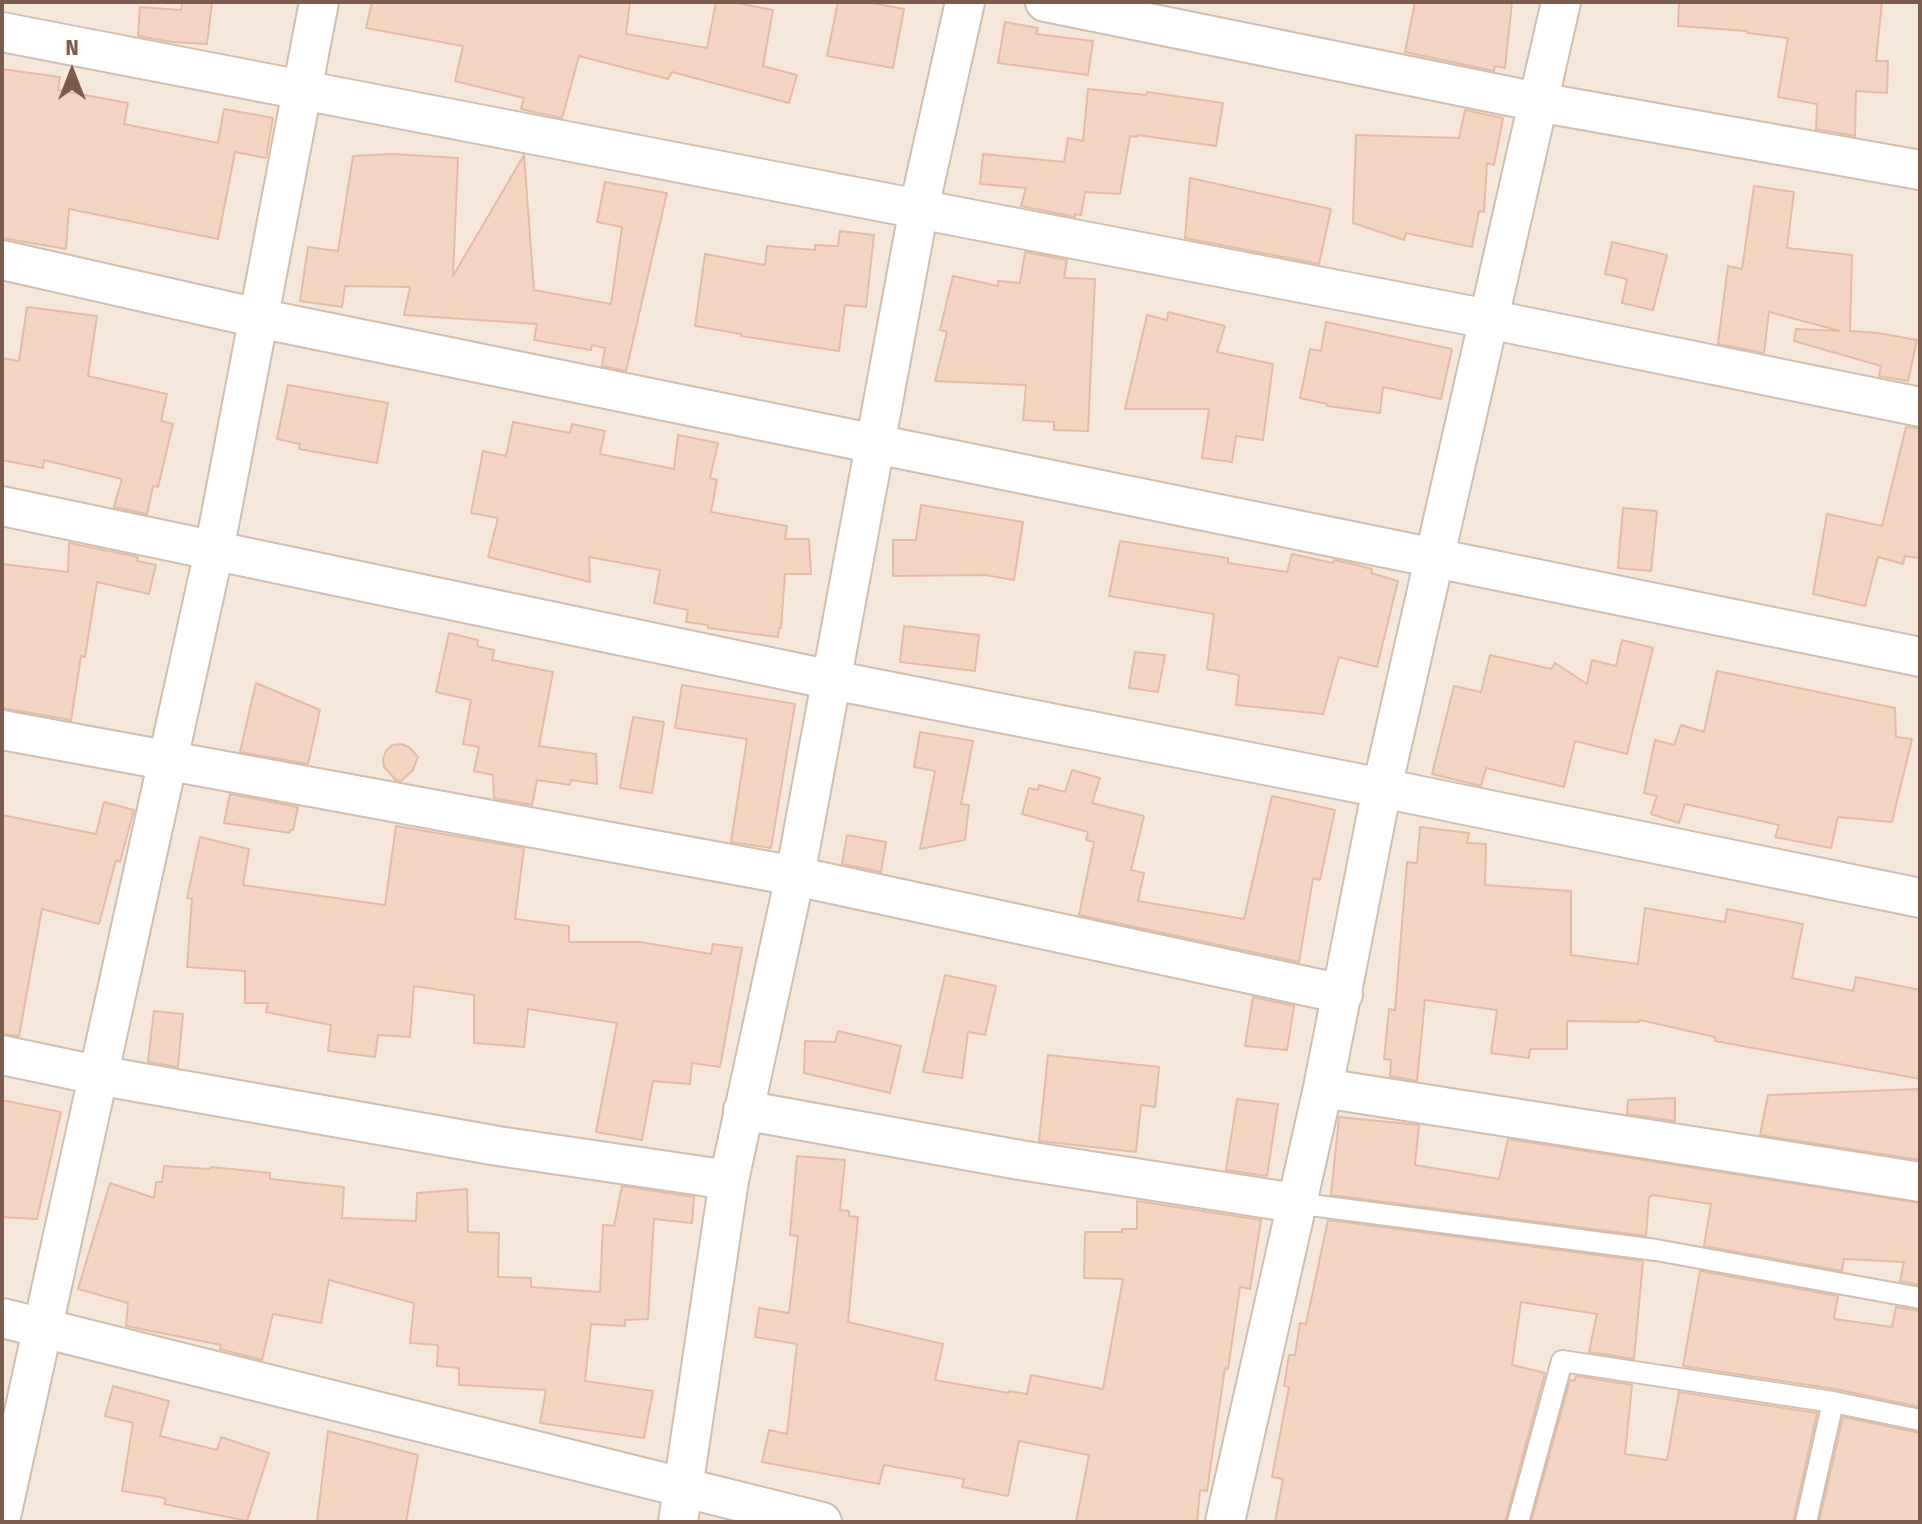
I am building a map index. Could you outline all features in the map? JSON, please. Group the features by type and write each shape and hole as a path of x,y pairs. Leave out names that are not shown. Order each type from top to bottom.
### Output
{"street":[{"path":"2,1512 214,551 319,2"},
{"path":"681,1504 729,1180 795,876 919,208 965,2"},
{"path":"1045,2 1538,102 1920,170"},
{"path":"1225,1522 1323,1088 1382,788 1561,2"},
{"path":"2,32 1488,319 1920,407"},
{"path":"2,260 258,318 1920,657"},
{"path":"2,506 832,680 1920,898"},
{"path":"2,730 795,876 1343,994"},
{"path":"2,1055 97,1075 498,1146 729,1180"},
{"path":"1323,1088 1920,1182"},
{"path":"743,1110 1020,1160 1295,1203"},
{"path":"2,1318 681,1504 822,1522"}],"lane":[{"path":"1295,1203 1656,1250 1920,1298"},
{"path":"1518,1522 1562,1361 1833,1402 1920,1420"},
{"path":"1806,1522 1833,1402"}],"shaded area":[{"path":"2,2 1920,2 1920,1522 2,1522"}],"building":[{"path":"182,2 212,2 207,44 138,36 140,7 181,10"},
{"path":"372,2 630,2 626,34 707,48 716,2 732,2 773,10 763,66 797,75 789,103 672,72 668,79 579,56 562,118 521,109 524,98 455,81 463,46 366,28"},
{"path":"838,2 867,2 904,9 893,68 827,56"},
{"path":"1415,2 1512,2 1505,68 1495,66 1494,71 1405,52"},
{"path":"1679,2 1882,2 1876,61 1888,61 1887,93 1856,91 1855,136 1816,129 1817,104 1778,97 1788,38 1747,31 1678,26"},
{"path":"1005,22 1038,28 1036,34 1093,41 1088,75 998,63"},
{"path":"2,69 60,77 58,90 128,103 124,124 218,143 224,109 273,118 266,158 235,152 218,239 69,209 66,249 2,238"},
{"path":"1088,89 1146,95 1147,92 1223,103 1216,146 1130,136 1120,194 1085,192 1081,215 1075,214 1075,217 1021,206 1026,188 980,184 983,154 1064,162 1068,138 1083,141"},
{"path":"1465,110 1503,118 1494,165 1487,163 1484,212 1479,211 1472,247 1406,233 1404,240 1353,223 1356,135 1459,138"},
{"path":"392,154 458,158 453,276 524,155 534,290 611,304 622,227 597,222 605,182 667,193 626,371 602,366 605,348 592,345 591,350 534,340 537,324 404,315 410,287 345,286 342,307 300,301 308,247 338,251 353,156"},
{"path":"1190,178 1331,209 1319,264 1185,238"},
{"path":"1754,186 1794,192 1787,248 1852,255 1850,331 1917,340 1908,381 1879,376 1881,366 1794,341 1796,329 1840,331 1769,312 1764,353 1718,344 1728,266 1742,269"},
{"path":"840,231 874,235 866,307 845,305 839,351 695,326 705,254 765,265 767,246 815,250 815,245 838,246"},
{"path":"1612,242 1667,255 1653,310 1622,303 1627,279 1605,274"},
{"path":"1025,252 1067,260 1064,278 1095,279 1088,431 1054,430 1054,422 1023,420 1026,385 935,381 947,332 940,330 953,276 998,286 998,281 1020,283"},
{"path":"27,307 97,316 88,376 167,394 161,421 173,424 158,487 153,486 147,514 114,507 122,479 44,460 43,468 2,460 2,358 19,361"},
{"path":"1168,312 1225,326 1217,352 1273,364 1263,440 1236,436 1232,462 1202,458 1209,409 1125,409 1147,315 1167,320"},
{"path":"1326,322 1452,349 1441,399 1383,387 1380,413 1327,406 1300,398 1310,349 1321,351"},
{"path":"288,385 388,403 377,463 299,449 300,444 277,439"},
{"path":"513,422 570,433 572,424 605,431 600,454 674,469 678,435 718,443 710,478 717,480 711,512 787,526 785,539 809,539 811,574 785,574 778,637 686,622 688,610 654,603 660,570 589,557 590,582 488,557 498,518 471,513 483,451 506,456"},
{"path":"1906,427 1920,428 1920,558 1905,556 1903,564 1878,557 1865,606 1813,594 1827,514 1882,526"},
{"path":"921,505 1023,522 1014,580 985,575 893,576 893,540 916,540"},
{"path":"1623,508 1657,511 1651,571 1618,568"},
{"path":"1120,541 1228,558 1228,563 1287,572 1292,554 1333,563 1334,560 1372,569 1371,573 1398,581 1377,667 1339,657 1323,714 1236,705 1239,675 1207,669 1214,614 1109,596"},
{"path":"69,543 138,557 137,561 156,565 149,594 97,582 71,720 2,708 2,564 68,572"},
{"path":"904,626 979,635 975,671 900,662"},
{"path":"449,633 478,640 477,646 494,650 492,660 553,672 539,746 596,754 597,784 571,780 570,785 537,780 532,805 494,798 493,775 474,771 479,747 463,744 471,700 436,692"},
{"path":"1622,640 1653,648 1627,754 1575,741 1564,787 1486,768 1481,786 1432,774 1454,686 1481,692 1490,655 1551,669 1555,663 1587,684 1592,660 1616,666"},
{"path":"1135,652 1165,655 1158,692 1129,688"},
{"path":"1717,671 1895,708 1896,737 1912,739 1892,822 1838,817 1831,848 1775,837 1779,825 1685,804 1679,823 1651,814 1657,796 1644,793 1655,740 1674,745 1681,725 1704,732"},
{"path":"256,683 320,710 308,764 240,752"},
{"path":"682,685 795,704 771,848 731,842 747,739 675,728"},
{"path":"633,717 664,722 652,793 620,788"},
{"path":"920,732 973,741 961,804 969,805 965,840 920,849 935,771 914,767"},
{"path":"392,745 409,747 418,757 413,770 401,781 396,780 384,767 383,759"},
{"path":"1072,770 1100,778 1092,803 1144,816 1131,870 1144,873 1138,901 1244,919 1272,796 1335,810 1320,880 1313,878 1299,962 1079,915 1094,842 1086,840 1088,832 1022,814 1029,788 1038,790 1039,785 1065,792"},
{"path":"230,794 298,807 293,830 290,833 224,823"},
{"path":"104,802 134,810 120,862 116,860 99,924 42,909 19,1036 2,1034 2,815 96,834"},
{"path":"396,826 524,848 515,919 569,926 569,942 640,942 711,954 713,944 742,948 720,1067 692,1063 690,1084 653,1081 642,1140 596,1132 617,1023 528,1009 524,1047 474,1043 474,995 414,986 410,1037 378,1035 375,1057 328,1051 331,1025 266,1012 268,1003 245,1003 245,971 187,967 192,899 187,898 200,837 249,849 243,885 385,905"},
{"path":"1420,827 1469,833 1467,843 1486,844 1485,885 1571,891 1571,955 1638,964 1645,908 1725,922 1727,909 1803,924 1792,978 1853,991 1856,977 1920,990 1920,1079 1715,1041 1715,1037 1640,1020 1567,1021 1567,1049 1530,1049 1529,1058 1491,1053 1497,1010 1425,1000 1417,1081 1390,1076 1391,1060 1384,1059 1389,1009 1395,1010 1407,862 1417,863"},
{"path":"847,835 886,842 881,872 842,864"},
{"path":"945,975 996,986 985,1035 968,1032 962,1078 923,1072"},
{"path":"1253,997 1294,1006 1287,1050 1245,1046"},
{"path":"154,1011 183,1014 178,1067 148,1062"},
{"path":"838,1031 901,1046 890,1093 804,1073 805,1041 835,1042"},
{"path":"1048,1055 1159,1067 1155,1107 1141,1105 1136,1152 1039,1141"},
{"path":"1920,1089 1920,1160 1760,1135 1768,1095"},
{"path":"1675,1098 1675,1121 1627,1114 1628,1100"},
{"path":"1237,1099 1278,1104 1267,1176 1226,1170"},
{"path":"2,1100 61,1112 37,1219 2,1217"},
{"path":"1339,1117 1419,1125 1415,1165 1499,1179 1508,1139 1920,1203 1920,1285 1900,1281 1904,1262 1844,1259 1842,1271 1704,1246 1711,1204 1653,1195 1649,1197 1646,1236 1331,1195"},
{"path":"797,1156 845,1160 840,1210 858,1217 848,1322 943,1344 935,1380 1009,1393 1027,1394 1031,1375 1103,1389 1123,1279 1084,1278 1085,1232 1137,1229 1137,1201 1261,1220 1250,1289 1240,1287 1207,1491 1200,1490 1197,1522 1076,1522 1089,1455 1019,1441 1008,1496 962,1487 964,1479 884,1465 879,1484 762,1462 769,1430 787,1434 797,1344 755,1337 759,1308 789,1313 798,1236 790,1235"},
{"path":"164,1166 270,1173 270,1179 344,1187 342,1218 416,1221 417,1193 467,1189 468,1232 499,1233 498,1277 531,1278 531,1287 600,1292 603,1225 614,1226 622,1186 694,1197 692,1223 654,1219 648,1319 625,1320 625,1326 591,1324 585,1381 653,1391 644,1438 540,1423 546,1390 459,1385 459,1368 437,1366 438,1345 410,1343 414,1303 329,1280 321,1323 273,1314 262,1360 220,1349 221,1345 126,1326 128,1303 78,1289 110,1183 154,1198 156,1182 162,1182"},
{"path":"1328,1220 1643,1261 1634,1359 1589,1352 1597,1314 1521,1302 1512,1365 1545,1373 1505,1522 1275,1522 1283,1479 1272,1477 1289,1387 1284,1386 1289,1355 1295,1355 1300,1323 1306,1324"},
{"path":"1700,1271 1838,1296 1834,1319 1892,1327 1896,1307 1920,1311 1920,1407 1835,1389 1683,1366"},
{"path":"1576,1376 1632,1385 1625,1454 1667,1460 1679,1392 1817,1413 1793,1522 1531,1522 1570,1380 1574,1381"},
{"path":"113,1386 169,1401 160,1436 217,1450 221,1437 269,1453 247,1521 164,1504 166,1499 160,1497 122,1491 133,1423 105,1416"},
{"path":"1843,1417 1920,1433 1920,1522 1819,1522"},
{"path":"328,1431 418,1455 406,1522 317,1522"}]}
